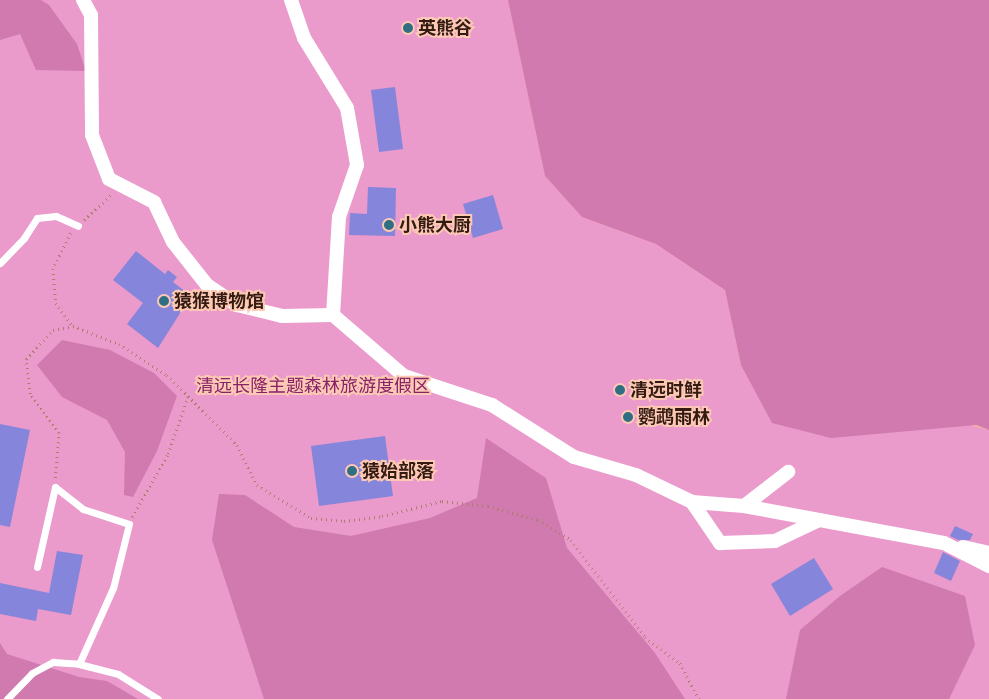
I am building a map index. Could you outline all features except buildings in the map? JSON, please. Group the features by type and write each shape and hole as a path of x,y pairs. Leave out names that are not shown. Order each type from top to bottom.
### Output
{"street":[{"path":"83,0 90,15 92,135 109,180 154,202 173,242 207,286 237,305 282,316 333,315 404,376 492,405 574,457 636,475 692,502 744,506 989,553"},
{"path":"291,0 304,38 347,108 357,165 339,217 333,315"},
{"path":"744,506 788,472"},
{"path":"692,502 720,543 775,541 819,520"},
{"path":"944,543 989,566"}],"lane":[{"path":"0,263 24,238 37,218 56,216 78,226"},
{"path":"37,567 54,487 84,509 129,524 113,588 79,664"},
{"path":"7,699 32,673 53,662 79,664 118,674 158,699"}],"path":[{"path":"121,185 71,232 53,268 56,303 73,326 119,344 167,375 236,445 257,486 311,518 344,521 442,501 488,506 538,520 571,540 645,637 680,663 699,699"},
{"path":"54,487 60,433 30,394 26,359 53,330 73,326"},
{"path":"129,524 168,454 188,396"}],"green space":[{"name":"清远长隆主题森林旅游度假区","path":"0,0 508,0 545,176 582,217 656,244 725,290 741,365 989,430 989,699 0,699"}],"shaded area":[{"path":"0,0 41,0 49,5 77,44 86,71 36,70 20,34 0,40"},
{"path":"508,0 989,0 989,430 976,425 831,438 772,423 741,365 725,290 656,244 582,217 545,176"},
{"path":"62,340 110,350 154,373 177,396 157,451 133,497 124,495 125,452 107,420 62,397 37,365"},
{"path":"486,438 546,478 567,548 655,653 685,699 264,699 212,540 219,494 245,495 294,527 351,536 430,518 477,498"},
{"path":"882,567 965,596 975,645 949,699 786,699 800,630 840,596"},
{"path":"0,643 7,654 79,677 107,681 138,699 0,699"}],"place":[{"name":"英熊谷","path":"408,28"},
{"name":"小熊大厨","path":"389,225"},
{"name":"猿猴博物馆","path":"164,301"},
{"name":"清远时鲜","path":"620,390"},
{"name":"鹦鹉雨林","path":"628,417"},
{"name":"猿始部落","path":"352,471"}]}
